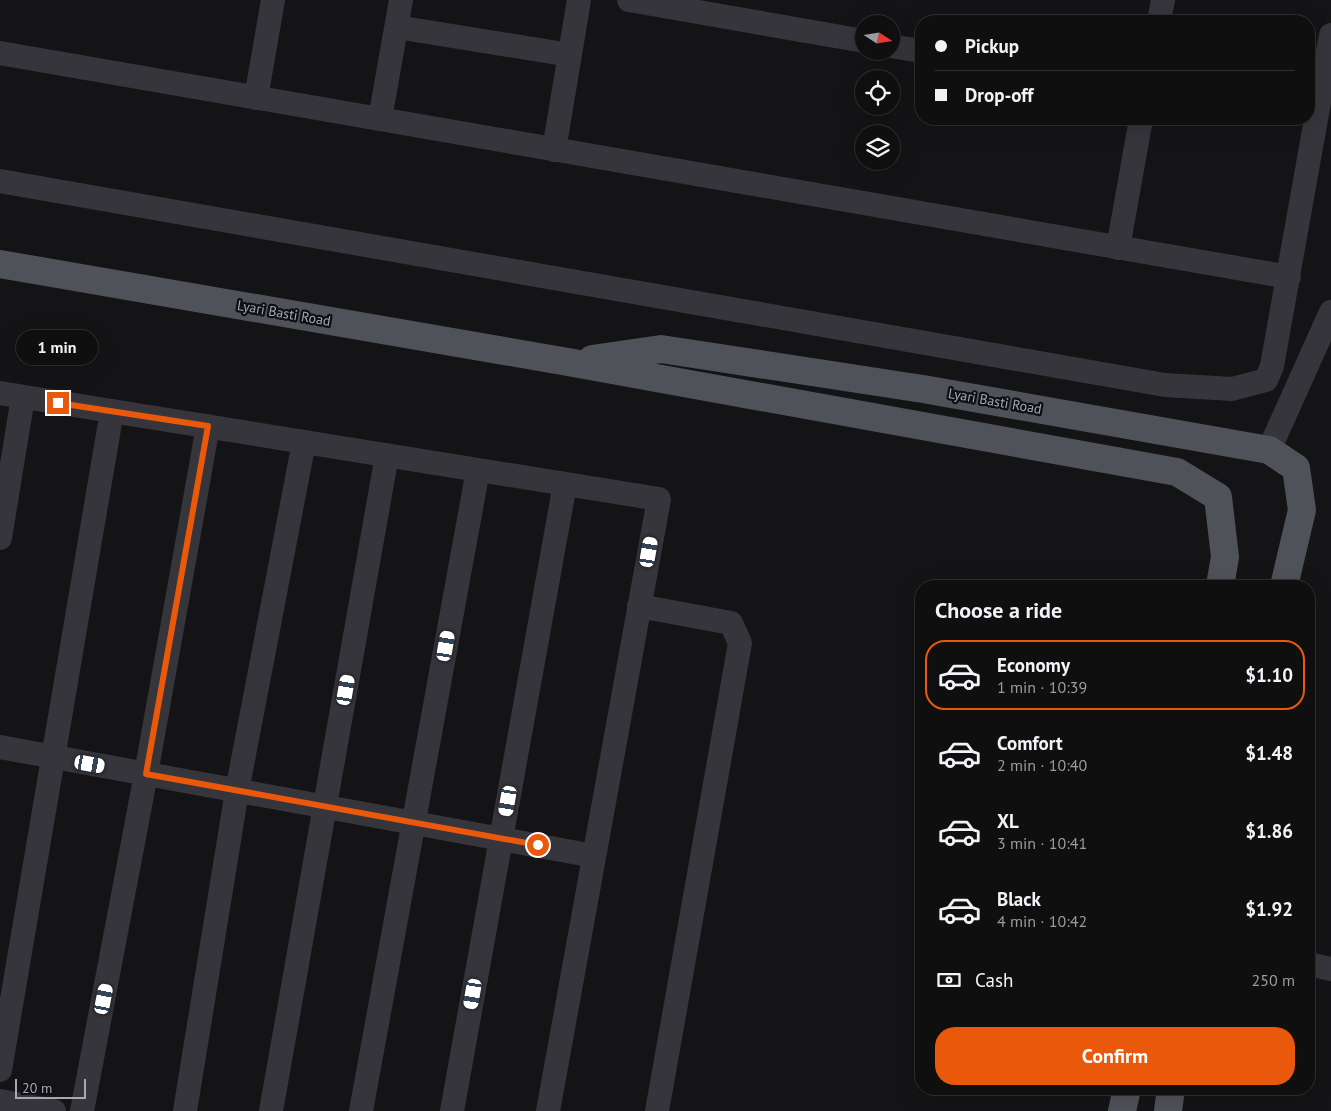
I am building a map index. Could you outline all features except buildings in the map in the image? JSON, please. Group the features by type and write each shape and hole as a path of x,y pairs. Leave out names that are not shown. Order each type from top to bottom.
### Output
{"main road":[{"name":"Lyari Basti Road","path":"0,264 568,362 1177,472 1218,497 1225,557 1221,580"},
{"name":"Lyari Basti Road","path":"568,362 661,349 923,389 1269,450 1296,468 1302,510 1285,580"},
{"path":"1122,1111 1125,1095"},
{"path":"1168,1111 1170,1095"}],"street":[{"path":"256,98 273,0"},
{"path":"380,119 401,0"},
{"path":"554,150 579,0"},
{"path":"629,0 855,39"},
{"path":"1160,15 1163,0"},
{"path":"397,27 570,55"},
{"path":"0,181 1165,385 1232,389 1266,380 1272,366 1331,35"},
{"path":"900,48 915,50"},
{"path":"0,53 1289,277"},
{"path":"1118,248 1141,125"},
{"path":"1269,450 1331,312"},
{"path":"0,538 11,395 659,499 548,1111"},
{"path":"0,1070 112,411"},
{"path":"82,1111 146,774 208,426"},
{"path":"185,1111 237,791 304,442"},
{"path":"271,1111 388,455"},
{"path":"361,1111 478,470"},
{"path":"452,1111 565,484"},
{"path":"640,606 731,623 740,643 657,1111"},
{"path":"0,748 594,856"},
{"path":"1315,965 1331,969"},
{"path":"0,1101 54,1111"}],"route":[{"path":"58,403 208,426 146,774 538,845"}]}
